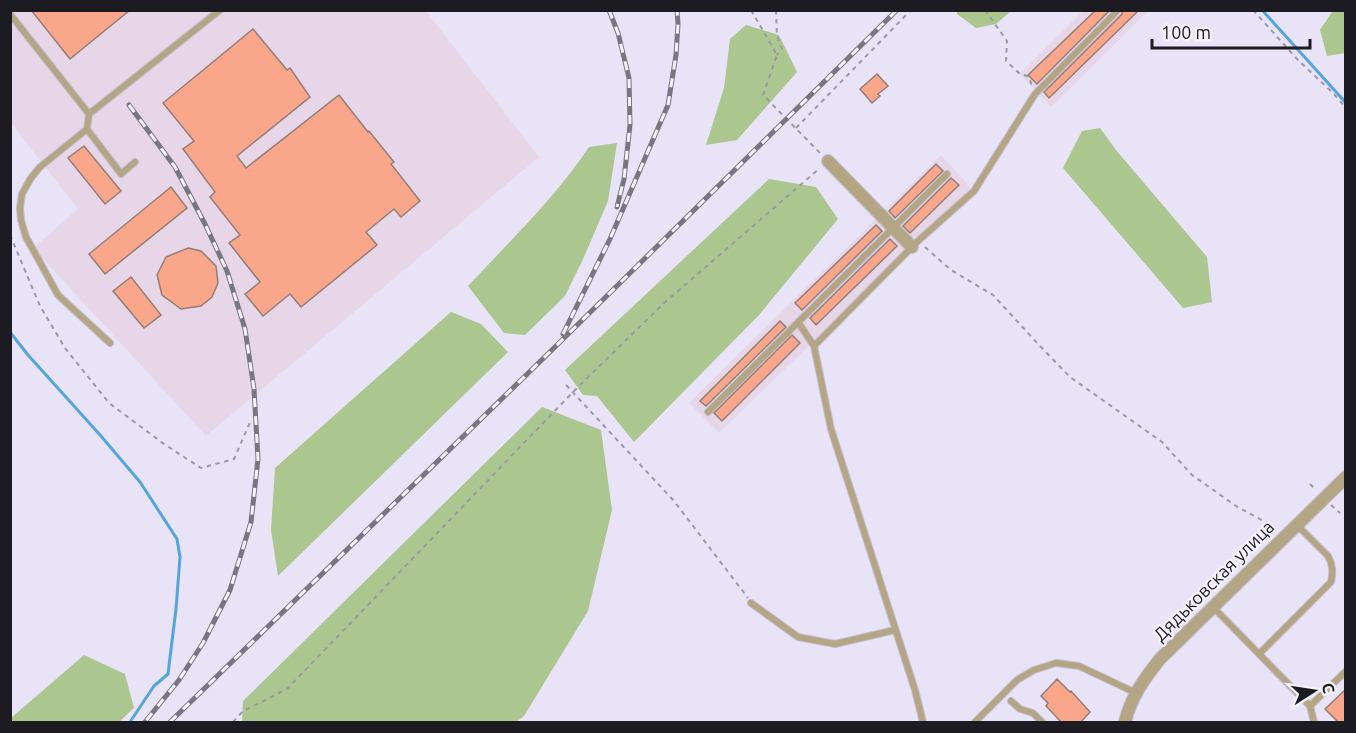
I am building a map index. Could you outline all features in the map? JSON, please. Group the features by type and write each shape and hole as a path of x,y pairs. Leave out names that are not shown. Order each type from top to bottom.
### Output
{"street":[{"path":"828,161 893,228 915,244"},
{"name":"Дядьковская улица","path":"1125,723 1128,710 1141,682 1160,659 1346,477"}],"lane":[{"path":"110,343 58,295 26,237 21,220 22,194 40,167 87,129 89,114 220,10"},
{"path":"814,346 915,244 974,191 1035,94 1118,10"},
{"path":"10,14 89,114"},
{"path":"87,129 121,174 135,162"},
{"path":"708,412 947,174"},
{"path":"798,322 814,346 831,429 915,690 923,723"},
{"path":"1259,654 1331,582 1334,572 1328,556 1297,525"},
{"path":"751,603 798,637 835,644 895,630"},
{"path":"1213,608 1310,706 1314,723"},
{"path":"975,723 1017,680 1034,670 1056,663 1079,666 1136,693"},
{"path":"1310,706 1346,671"},
{"path":"1011,701 1020,709 1033,713 1042,723"}],"path":[{"path":"751,10 777,55"},
{"path":"232,723 243,711 287,689 573,392 663,304 828,161 763,94 777,55 782,49 777,36 776,10"},
{"path":"796,128 911,10"},
{"path":"1253,10 1346,108"},
{"path":"986,11 1006,41 1006,61 1019,73 1029,77 1035,94"},
{"path":"10,235 40,306 64,348 109,403 201,468 234,459 251,420"},
{"path":"915,244 951,270 993,295 1070,376 1161,442 1192,475 1236,506 1269,524"},
{"path":"567,385 674,501 751,603"},
{"path":"1310,484 1320,494"},
{"path":"1329,503 1340,513"}],"shaded area":[{"path":"11,11 426,11 539,157 206,436 33,248 78,209 11,123"},
{"path":"1083,11 1148,11 1051,107 1020,74"},
{"path":"941,155 971,188 719,433 689,403"}],"green space":[{"path":"957,11 1011,11 996,24 976,28 957,14"},
{"path":"1330,11 1345,11 1345,53 1327,56 1320,30 1332,12"},
{"path":"746,25 779,35 797,72 737,140 706,145 724,88 730,39"},
{"path":"1100,128 1207,257 1212,302 1183,308 1063,168 1082,131"},
{"path":"617,143 608,201 565,296 525,335 504,333 468,286 547,202 589,147"},
{"path":"769,179 816,187 838,219 759,315 634,442 597,396 583,395 565,370"},
{"path":"451,312 481,324 508,352 278,576 271,530 275,468"},
{"path":"542,407 601,430 612,510 588,611 524,716 516,722 242,722 243,701"},
{"path":"84,655 125,674 134,708 119,722 11,722 11,718"}],"building":[{"path":"31,10 130,10 70,59"},
{"path":"1096,10 1110,10 1037,84 1028,75"},
{"path":"1123,10 1139,10 1049,98 1044,92 1122,14"},
{"path":"253,29 287,70 290,68 310,97 237,156 246,168 339,95 394,162 391,164 420,201 401,217 394,209 366,232 377,245 301,307 290,294 263,316 245,294 260,282 229,243 240,235 210,197 215,192 183,149 194,141 163,103"},
{"path":"877,74 888,86 872,103 860,89"},
{"path":"84,146 121,191 105,204 68,158"},
{"path":"936,164 943,171 895,218 889,211"},
{"path":"951,178 959,185 910,233 903,226"},
{"path":"171,187 187,208 105,274 89,254"},
{"path":"876,225 882,231 802,310 795,303"},
{"path":"890,239 897,246 816,325 810,318"},
{"path":"188,248 201,251 216,266 218,283 212,297 201,306 181,309 162,295 157,275 166,257"},
{"path":"131,277 161,315 144,328 113,291"},
{"path":"780,321 786,327 706,406 700,401"},
{"path":"792,335 800,343 722,421 714,413"},
{"path":"1057,679 1090,712 1080,723 1062,723 1046,706 1048,703 1041,696"},
{"path":"1346,689 1346,723 1339,723 1325,709"}],"waterway":[{"path":"1262,10 1346,103"},
{"path":"10,332 140,482 177,539 180,557 168,674 154,686 130,722"}],"railway":[{"path":"609,10 618,33 629,78 630,125 624,179 617,207"},
{"path":"563,334 610,239 668,105 676,55 677,10"},
{"path":"170,722 897,10"},
{"path":"129,105 175,167 227,271 245,329 254,389 258,459 251,522 230,590 203,643 179,680 145,722"}]}
